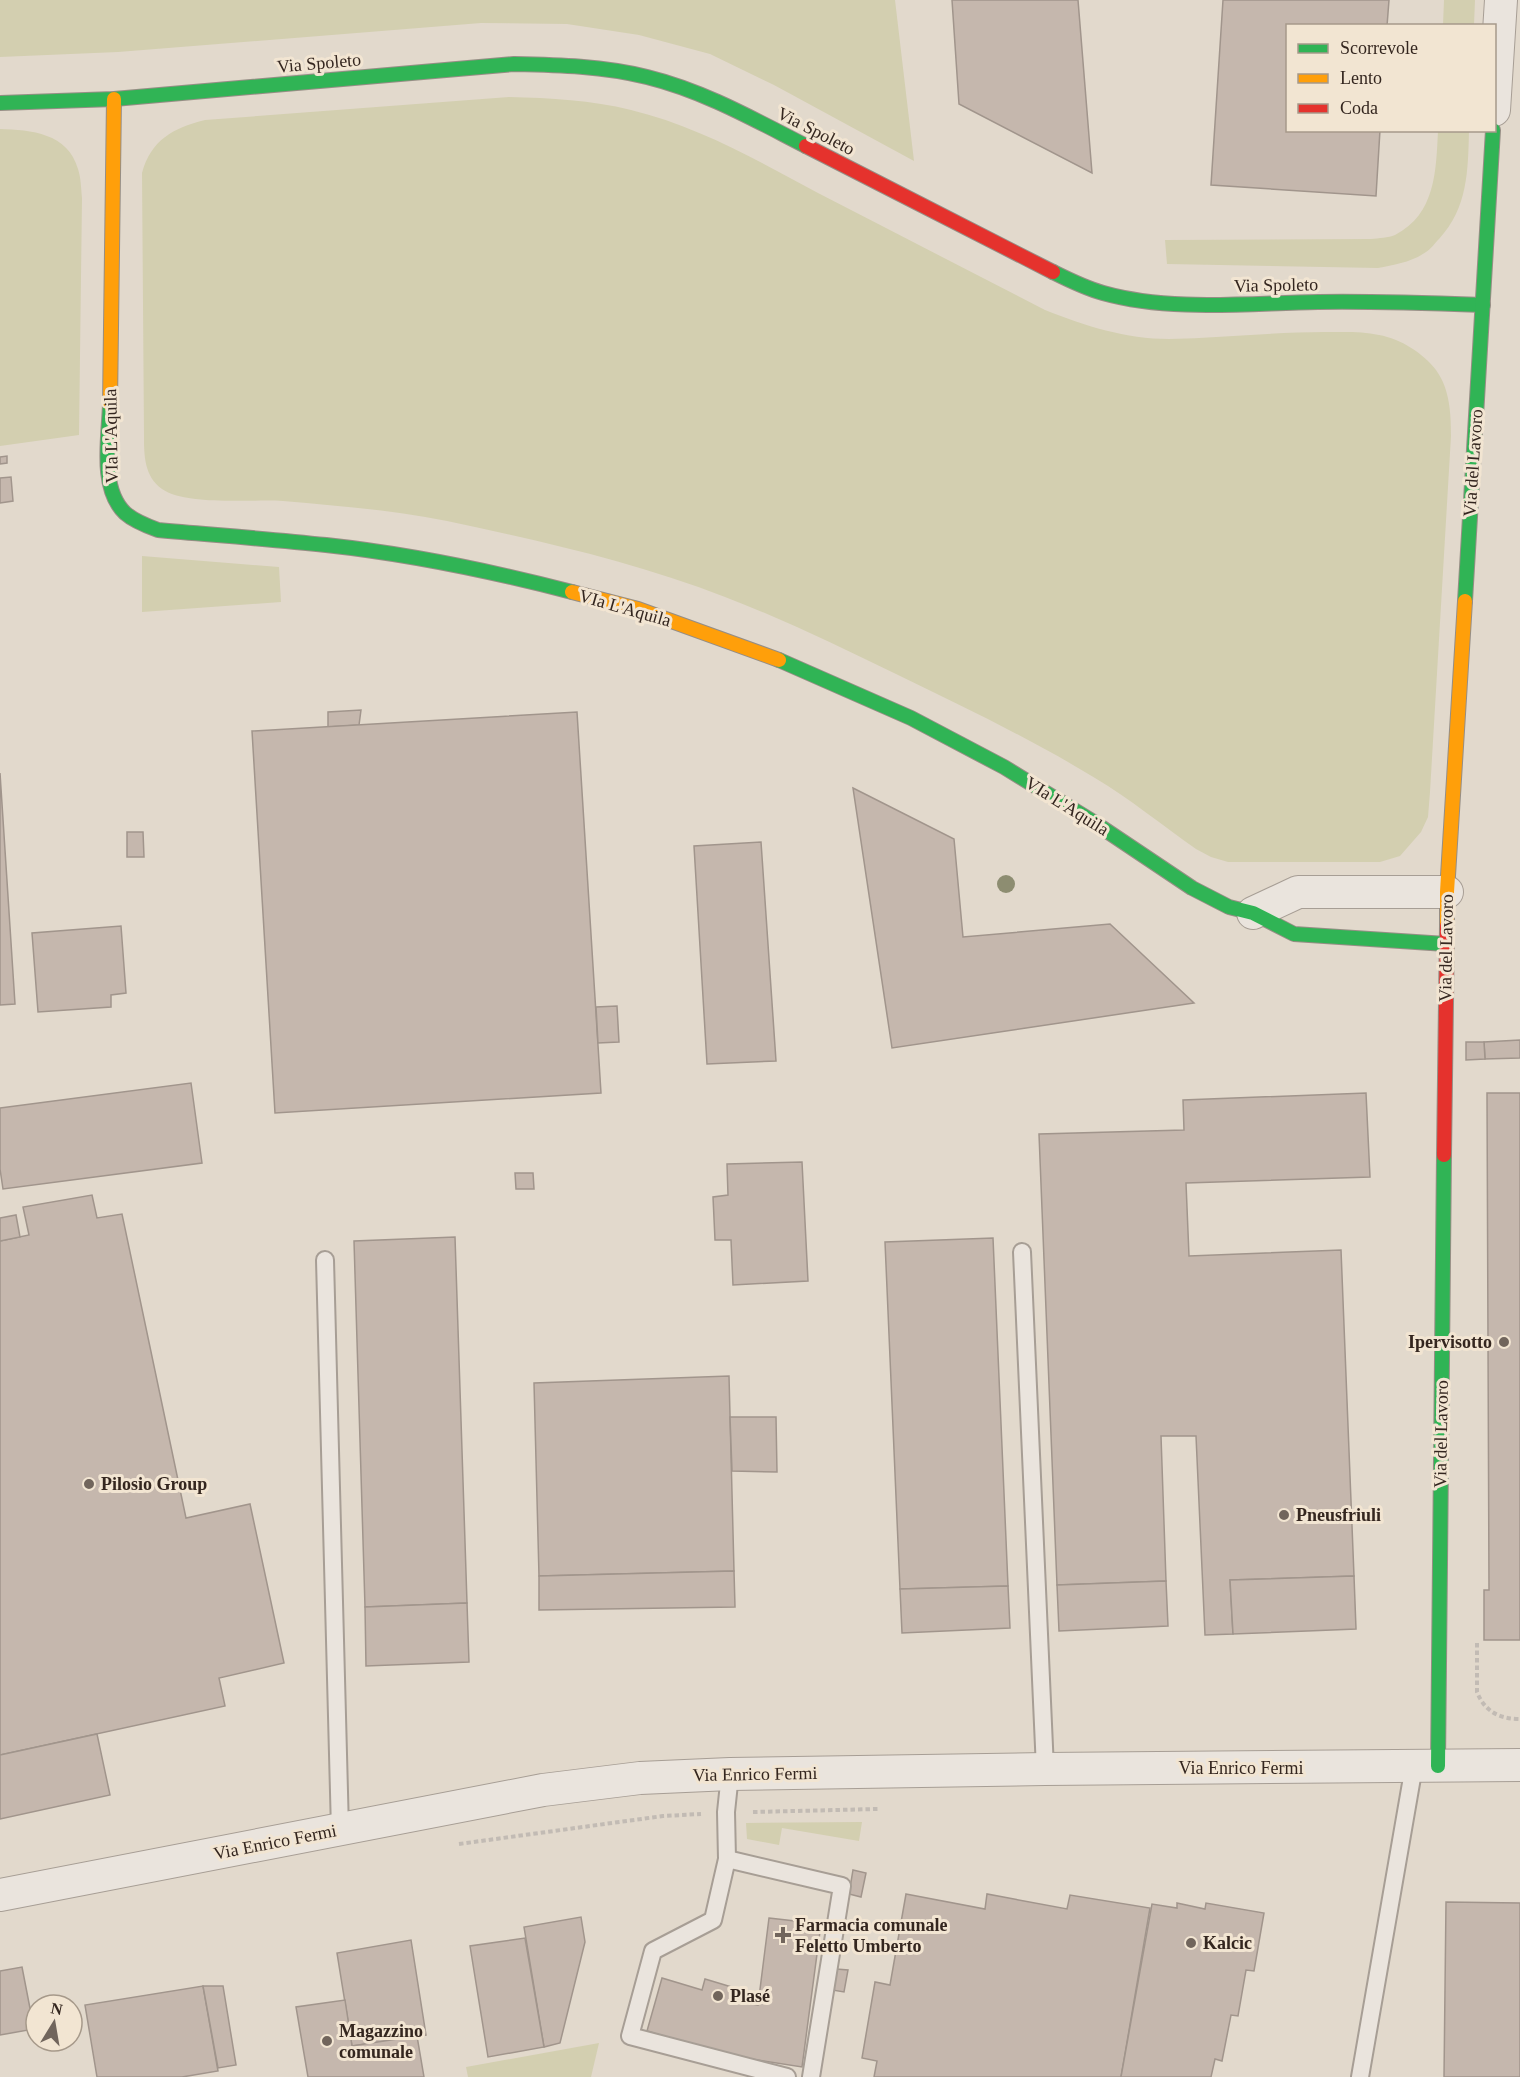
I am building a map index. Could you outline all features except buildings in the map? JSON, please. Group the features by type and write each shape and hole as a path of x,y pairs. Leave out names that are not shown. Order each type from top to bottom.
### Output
{"street":[{"path":"1496,79 1501,0"},
{"name":"Via Spoleto","path":"0,102 114,99 514,64 573,66 623,72 675,84 720,102 1074,283 1102,293 1134,300 1170,303 1376,301 1483,305"},
{"name":"VIa L'Aquila","path":"114,99 108,479 114,499 136,522 158,530 327,545 423,559 519,578 650,613 773,657 911,718 1004,767 1092,821 1192,888 1229,907 1253,913 1294,934 1446,944"},
{"name":"Via del Lavoro","path":"1426,1766 1447,892 1493,132"},
{"path":"1253,913 1298,892 1447,892"},
{"name":"Via Enrico Fermi","path":"0,1894 543,1790 640,1778 730,1774 1045,1769 1520,1765"}],"lane":[{"path":"1022,1252 1045,1769"},
{"path":"325,1260 340,1830"},
{"path":"1360,2077 1426,1766"},
{"path":"730,1774 726,1812 727,1859 712,1920 653,1951 630,2036 787,2077"},
{"path":"727,1859 843,1886 811,2077"}],"path":[{"path":"450,1846 663,1816 888,1808"}],"shaded area":[{"path":"0,0 895,0 914,161 774,85 710,54 639,35 567,24 481,23 118,52 0,57"},
{"path":"1444,0 1475,0 1474,24 1443,24"},
{"path":"509,97 601,104 631,110 680,125 750,157 1045,310 1090,326 1137,337 1169,339 1306,332 1359,332 1387,337 1403,343 1418,353 1441,377 1450,410 1451,436 1430,792 1428,817 1421,832 1400,856 1380,862 1228,862 1196,849 1108,786 997,724 811,634 747,606 657,573 588,553 427,517 283,501 203,500 173,494 156,484 148,471 144,450 142,173 157,144 183,127 205,120"},
{"path":"0,129 47,136 66,148 78,169 82,198 79,435 0,446"},
{"path":"1438,132 1469,132 1467,174 1456,215 1430,249 1403,263 1378,268 1167,264 1165,240 1371,239 1395,235 1409,226 1426,203 1431,190"},
{"path":"142,556 279,567 281,602 142,612"},
{"path":"862,1822 859,1841 782,1828 779,1845 747,1839 746,1823"},
{"path":"599,2043 591,2077 468,2077 466,2067"}],"traffic: fast":[{"path":"0,103 114,99 514,64 564,66 614,70 668,83 729,107 806,146"},
{"path":"1465,601 1493,132"},
{"path":"1053,272 1103,293 1155,303 1210,305 1359,302 1483,305"},
{"path":"110,404 107,461 112,490 125,513 149,527 158,530 388,553 480,570 572,592"},
{"path":"779,660 911,718 1004,767 1092,821 1192,888 1229,907 1253,913 1294,934 1446,944"},
{"path":"1438,1766 1444,1155"}],"traffic: slow":[{"path":"110,404 114,99"},
{"path":"572,592 638,609 779,660"},
{"path":"1447,926 1447,892 1465,601"}],"traffic: jam":[{"path":"806,146 1053,272"},
{"path":"1444,1155 1447,926"}],"place":[{"name":"Ipervisotto","path":"1504,1342"},
{"name":"Pilosio Group","path":"89,1484"},
{"name":"Pneusfriuli","path":"1284,1515"},
{"name":"Farmacia comunale Feletto Umberto","path":"783,1935"},
{"name":"Kalcic","path":"1191,1943"},
{"name":"Plasé","path":"718,1996"},
{"name":"Magazzino comunale","path":"327,2041"}]}
